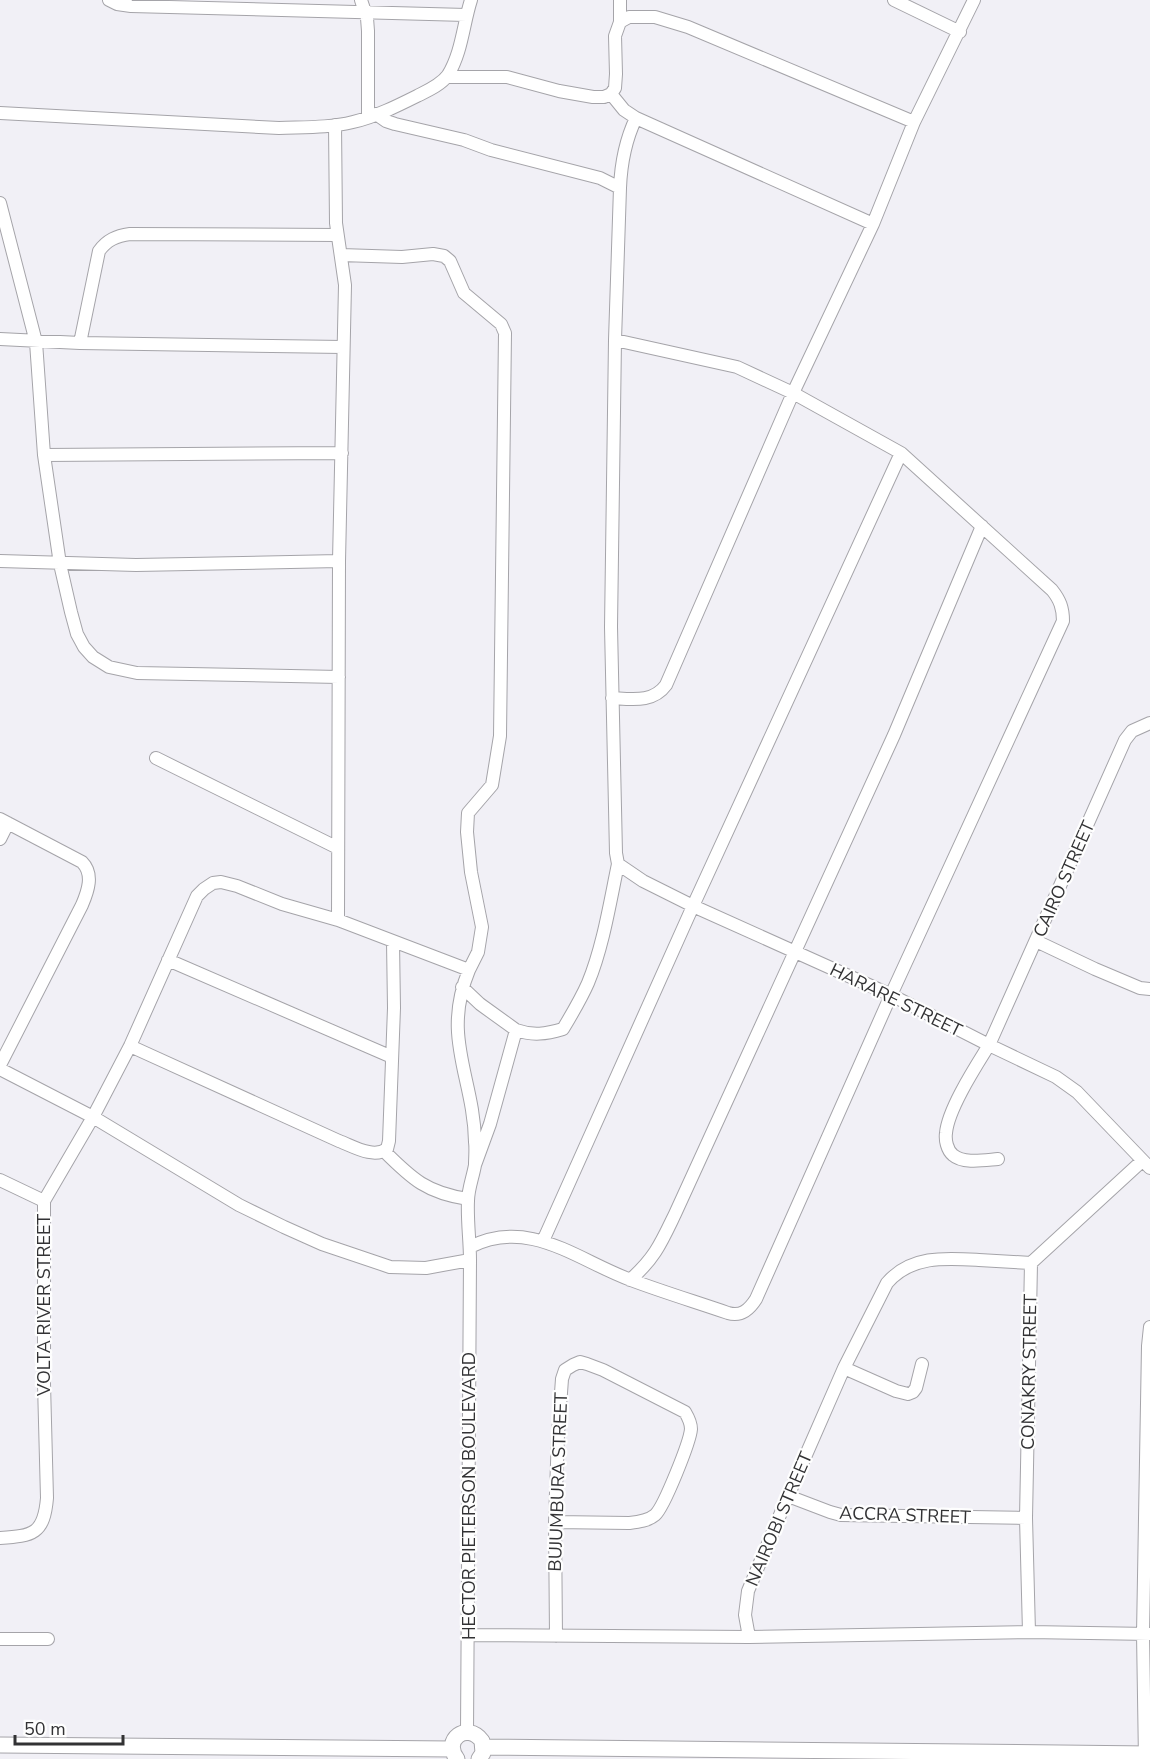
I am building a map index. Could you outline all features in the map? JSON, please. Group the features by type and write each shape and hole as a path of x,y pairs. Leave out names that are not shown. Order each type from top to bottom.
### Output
{"street":[{"path":"109,0 131,6 363,6 466,15"},
{"path":"0,113 279,128 351,123 372,116 430,89 447,77 460,45 471,0"},
{"path":"447,77 507,77 550,89 593,97 604,97 611,94 615,88 615,36 620,22 620,0"},
{"path":"894,0 960,32"},
{"path":"612,698 643,699 660,693 666,685 793,393 873,224 914,122 975,0"},
{"path":"363,6 368,31 372,116"},
{"path":"620,22 629,17 655,17 671,21 914,122"},
{"path":"611,94 624,110 636,118 873,224"},
{"path":"372,116 600,178 620,188"},
{"path":"462,987 480,1004 516,1030 529,1035 546,1034 563,1029 588,982 618,864 615,853 611,627 615,340 620,188 624,150 628,134 636,118"},
{"path":"335,125 337,235 345,285 339,561 338,920 469,970"},
{"path":"0,203 3,232 36,342 44,455 60,564 77,633 84,647 93,657 109,667 137,673 339,676"},
{"path":"80,344 99,251 115,237 130,234 337,235"},
{"path":"341,255 402,257 434,254 444,256 450,261 464,293 501,324 505,333 500,736 492,785 468,813 467,832 471,872 482,927 478,952 462,987 458,1004 457,1030 459,1053 474,1122 475,1165"},
{"path":"0,339 80,344 344,347"},
{"path":"0,839 4,821 82,862 87,870 89,883 82,905 0,1067 93,1117 239,1205 322,1244 390,1267 426,1268 470,1254 492,1238 520,1236 543,1241 630,1280 733,1315 750,1308 1063,621 1063,612 1059,598 901,453 793,393 737,367 615,340"},
{"path":"44,455 342,453"},
{"path":"543,1241 693,906 901,453"},
{"path":"630,1280 655,1255 664,1238 894,735 982,526"},
{"path":"0,561 136,565 339,561"},
{"name":"CAIRO STREET","path":"998,1159 962,1159 953,1155 947,1146 946,1133 953,1112 988,1045 1125,740 1132,731 1150,723"},
{"path":"156,758 338,848"},
{"name":"HARARE STREET","path":"618,864 643,881 693,906 891,995 1056,1077 1077,1092 1146,1165"},
{"name":"VOLTA RIVER STREET","path":"0,1538 29,1534 43,1521 47,1498 44,1201 93,1117 130,1046 197,896 209,885 217,882 237,886 282,904 338,920"},
{"path":"1036,941 1140,988 1150,989"},
{"path":"130,1046 339,1141 376,1153 384,1151 389,1141 393,942"},
{"path":"168,960 392,1057"},
{"path":"475,1165 490,1124 516,1030"},
{"path":"384,1151 421,1184 447,1196 468,1198"},
{"name":"HECTOR PIETERSON BOULEVARD","path":"467,1732 470,1254 468,1198 475,1165"},
{"path":"1031,1263 1146,1165"},
{"path":"0,1180 44,1201"},
{"name":"NAIROBI STREET","path":"749,1637 745,1615 748,1591 844,1368 887,1283 901,1270 923,1261 937,1259 1031,1263"},
{"name":"CONAKRY STREET","path":"1029,1632 1026,1518 1031,1263"},
{"path":"0,1745 119,1752 454,1754 456,1737 467,1732 478,1736 482,1741 482,1753 1146,1756 1148,1347 1150,1327"},
{"name":"BUJUMBURA STREET","path":"555,1522 641,1522 658,1513 679,1466 691,1430 690,1421 685,1412 603,1370 580,1362 565,1370 562,1379 558,1434 555,1522 556,1636"},
{"path":"844,1368 908,1394 916,1388 922,1364"},
{"name":"ACCRA STREET","path":"788,1496 842,1515 1026,1518"},
{"path":"468,1635 749,1637 1029,1632 1147,1634"},
{"path":"0,1639 48,1639"}]}
